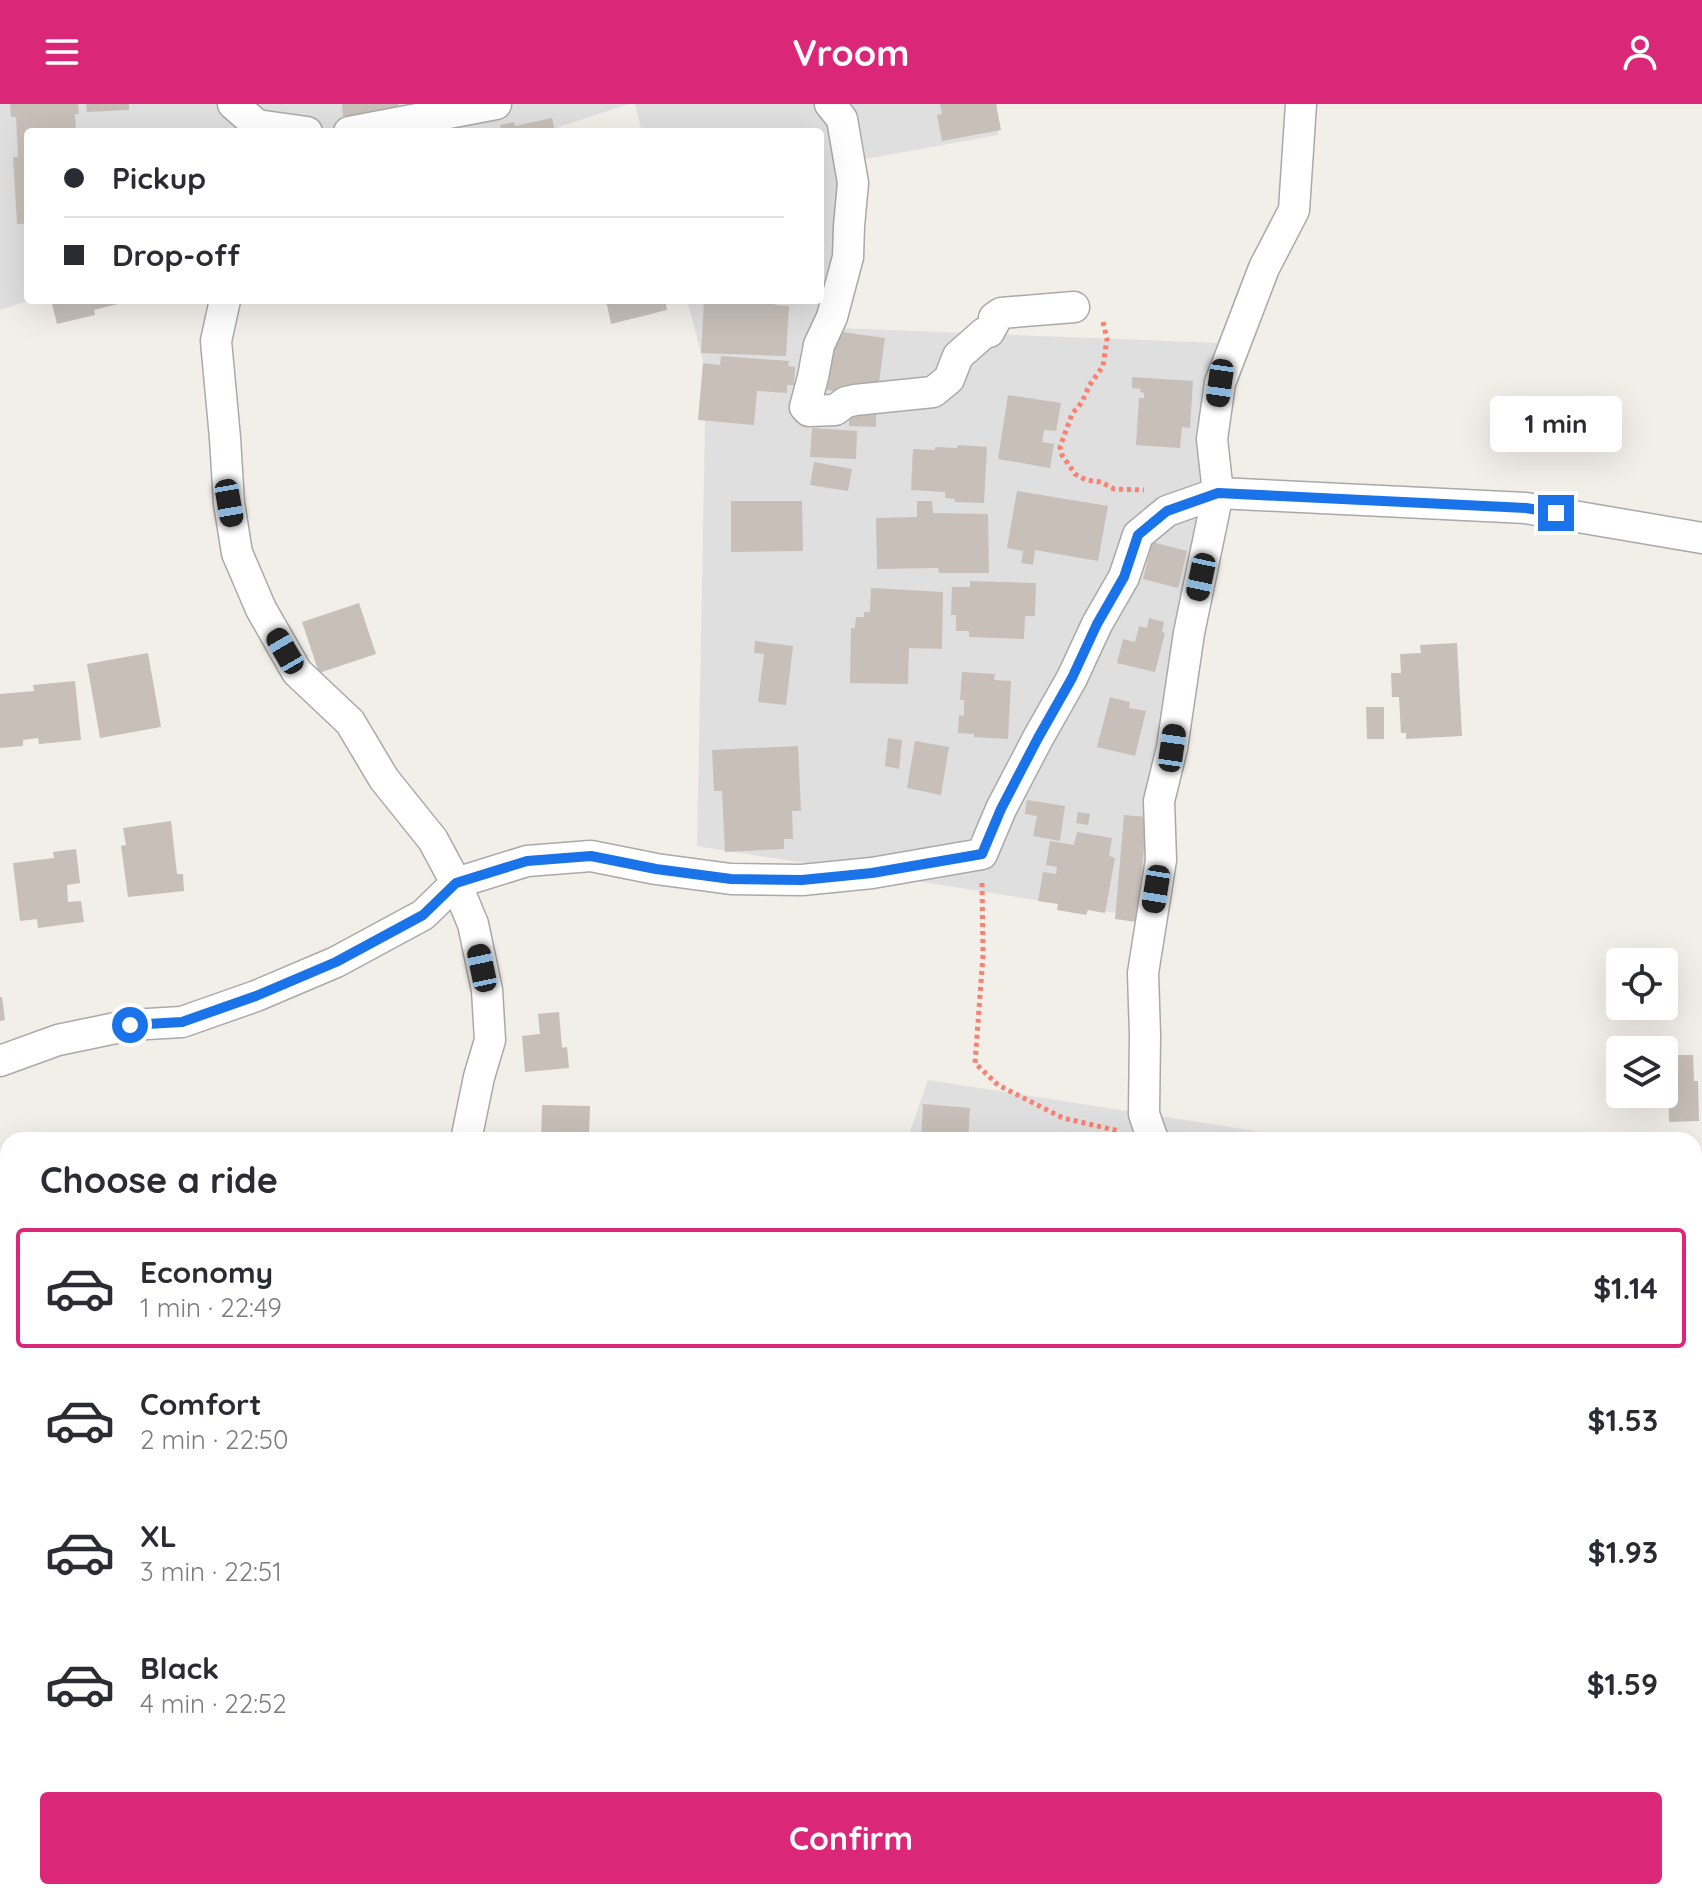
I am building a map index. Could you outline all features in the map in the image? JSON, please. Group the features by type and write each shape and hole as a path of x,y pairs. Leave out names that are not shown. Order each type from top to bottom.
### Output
{"street":[{"path":"233,104 257,125 265,128"},
{"path":"370,128 496,104"},
{"path":"830,104 842,119 853,183 848,257 832,317 819,345 805,407 809,411 835,410 855,400 933,392 949,379 958,356 989,332 996,315 1074,307"},
{"path":"1142,1132 1143,973 1161,860 1159,801 1172,748 1189,633 1218,493 1212,439 1220,383 1264,268 1294,210 1301,104"},
{"path":"224,304 216,341 229,503 237,553 261,609 297,672 350,722 384,779 433,840 473,924 487,990 490,1040 468,1132"},
{"path":"0,1061 58,1040 130,1025 182,1022 256,996 336,962 423,915 456,883 527,861 591,856 731,879 802,880 872,873 982,854 1001,809 1124,577 1138,535 1167,511 1218,493 1526,508 1702,538"}],"path":[{"path":"1074,307 1097,311 1105,329 1107,348 1103,366 1072,414 1060,447 1062,455 1075,474 1086,480 1101,482 1114,489 1147,490"},
{"path":"982,854 983,955 975,1063 998,1085 1063,1118 1118,1132"}],"shaded area":[{"path":"0,104 629,104 556,128 24,128 24,302 0,310"},
{"path":"635,104 997,104 998,135 854,161 838,328 1219,343 1142,917 697,846 706,372 688,304 824,304 824,128 641,128"},
{"path":"928,1080 1263,1132 910,1132"}],"building":[{"path":"10,104 78,104 76,128 24,128 24,224 17,224 13,157 18,157 16,117 11,117"},
{"path":"86,104 129,104 129,110 87,112"},
{"path":"342,104 398,104 398,110 343,116"},
{"path":"940,104 996,104 1001,130 942,141 937,115 942,114"},
{"path":"552,118 554,128 500,128 500,125 514,122 515,126"},
{"path":"52,304 118,304 94,310 95,315 57,324"},
{"path":"607,304 666,304 667,310 611,324"},
{"path":"704,304 789,306 786,356 701,353"},
{"path":"835,331 885,338 877,397 827,390"},
{"path":"721,356 789,361 788,366 795,367 794,385 787,385 787,393 757,391 754,425 698,420 703,363 720,365"},
{"path":"1132,377 1193,381 1190,428 1182,427 1180,448 1136,445 1139,398 1144,398 1144,393 1140,392 1141,389 1132,388"},
{"path":"1008,395 1061,403 1056,431 1044,430 1042,442 1054,444 1050,468 998,459"},
{"path":"849,407 876,408 876,427 849,426"},
{"path":"812,428 857,431 856,459 810,457"},
{"path":"958,445 987,447 984,503 954,502 955,499 945,498 945,492 911,490 913,449 935,450 935,447 957,448"},
{"path":"814,462 852,469 848,491 810,485"},
{"path":"1017,491 1108,506 1098,561 1035,550 1033,565 1021,563 1023,551 1007,548"},
{"path":"731,501 802,501 803,551 731,552"},
{"path":"917,501 932,501 933,513 988,514 989,573 939,573 938,568 877,569 876,518 917,517"},
{"path":"1152,542 1187,551 1178,588 1143,579"},
{"path":"970,581 1036,583 1035,616 1025,616 1024,639 969,637 969,631 956,631 956,615 951,615 952,587 970,587"},
{"path":"871,588 943,592 942,649 909,648 908,684 850,683 851,628 855,628 856,617 864,617 864,612 870,612"},
{"path":"359,603 376,654 319,673 302,622"},
{"path":"1149,618 1164,622 1162,632 1165,633 1155,672 1117,663 1123,639 1135,642 1139,626 1147,628"},
{"path":"755,641 793,646 786,705 758,702 764,654 754,653"},
{"path":"1457,643 1462,736 1406,739 1406,733 1401,733 1399,697 1392,697 1391,673 1401,673 1400,654 1421,653 1420,645"},
{"path":"148,653 161,727 100,738 87,664"},
{"path":"962,672 995,674 994,680 1011,681 1008,739 958,733 959,715 964,716 964,700 960,700"},
{"path":"75,681 81,740 39,744 38,738 23,740 23,746 0,748 0,694 34,691 33,685"},
{"path":"1110,697 1130,702 1129,708 1146,711 1135,756 1097,747"},
{"path":"1366,707 1384,707 1384,739 1367,739"},
{"path":"888,738 902,740 899,769 885,766"},
{"path":"915,741 949,747 941,795 907,788"},
{"path":"798,746 801,811 792,811 793,839 784,839 784,849 725,852 722,791 714,791 712,750"},
{"path":"1027,800 1065,806 1060,841 1033,836 1037,816 1025,814"},
{"path":"1078,812 1090,814 1088,825 1076,823"},
{"path":"1124,815 1147,817 1137,922 1115,919"},
{"path":"171,821 177,874 183,874 184,891 128,897 121,846 126,845 123,828"},
{"path":"1077,832 1112,838 1109,856 1115,858 1105,913 1088,910 1086,915 1057,910 1058,904 1038,901 1043,872 1056,874 1057,867 1046,865 1050,841 1074,845"},
{"path":"76,849 80,883 67,885 68,902 81,901 84,922 38,928 37,919 20,921 13,863 54,858 53,852"},
{"path":"0,997 5,1020 0,1021"},
{"path":"559,1012 562,1048 567,1047 569,1068 525,1072 522,1036 540,1034 538,1014"},
{"path":"1678,1055 1693,1055 1694,1081 1698,1081 1699,1121 1669,1122 1669,1108 1678,1108"},
{"path":"923,1104 970,1108 968,1132 921,1132"},
{"path":"542,1105 590,1106 589,1132 541,1132"}],"route":[{"path":"130,1025 182,1022 256,996 336,962 423,915 456,883 527,861 591,856 731,879 802,880 872,873 982,854 1001,809 1124,577 1138,535 1167,511 1218,493 1526,508 1556,513"}]}
